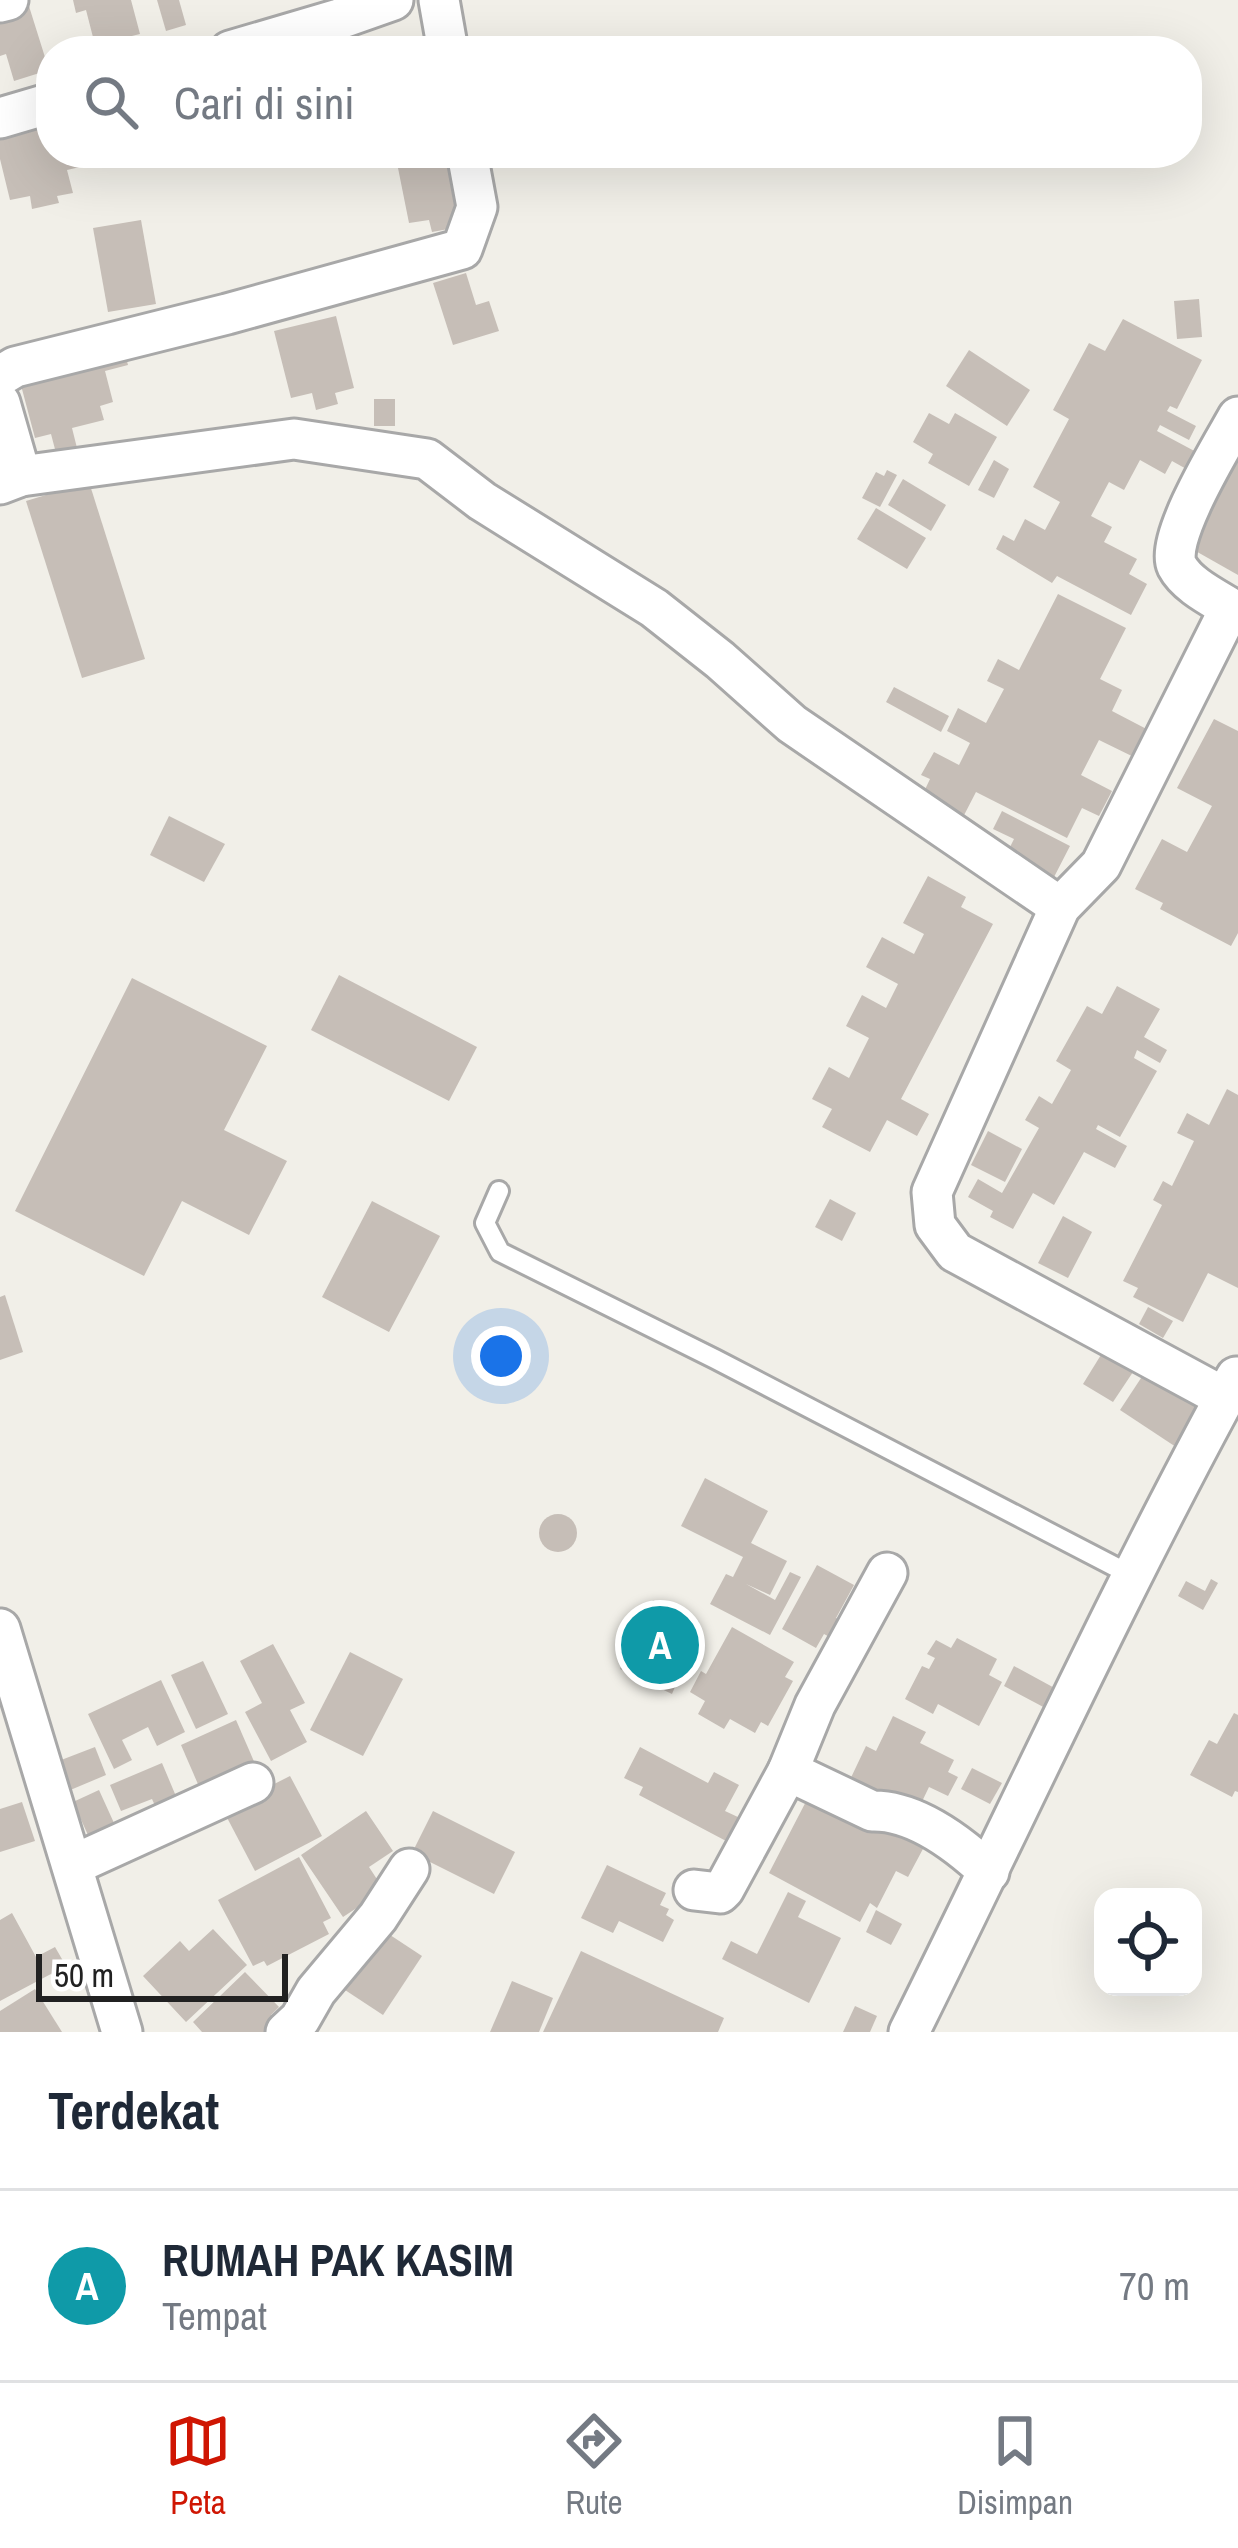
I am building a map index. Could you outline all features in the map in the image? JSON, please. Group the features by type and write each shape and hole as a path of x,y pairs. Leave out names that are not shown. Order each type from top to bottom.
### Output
{"street":[{"path":"278,36 393,0"},
{"path":"439,0 445,36"},
{"path":"0,118 36,107"},
{"path":"0,376 15,367 249,309 462,248 476,207 470,168"},
{"path":"0,403 10,480 294,439 427,459 482,501 654,608 792,724 1060,907"},
{"path":"909,2032 1085,1667 1232,1386 955,1252 935,1225 932,1192 1060,907 1101,865 1234,610 1188,579 1174,552 1188,510 1238,417"},
{"path":"694,1890 722,1891 788,1772 815,1705 887,1574"},
{"path":"0,1628 122,2032"},
{"path":"788,1772 872,1811 884,1810 924,1825 958,1843 989,1872"},
{"path":"73,1865 253,1783"},
{"path":"286,2032 410,1869"}],"lane":[{"path":"499,1191 485,1223 500,1252 1133,1576"}],"building":[{"path":"73,0 131,0 140,34 93,36 86,10 76,13"},
{"path":"157,0 179,0 186,25 166,31"},
{"path":"28,3 38,36 36,74 14,81 6,54 0,56 0,12"},
{"path":"36,127 36,168 76,168 67,170 73,193 57,196 59,203 32,209 30,196 10,200 0,159 0,135"},
{"path":"398,168 454,168 465,226 432,232 429,220 409,223"},
{"path":"141,220 156,304 108,312 93,228"},
{"path":"466,273 476,305 489,301 499,331 453,345 433,283"},
{"path":"1199,299 1202,337 1177,339 1174,301"},
{"path":"336,316 354,388 335,393 338,404 316,410 312,393 291,398 274,331"},
{"path":"1123,319 1202,360 1177,409 1170,406 1167,411 1196,426 1189,440 1160,425 1157,431 1200,454 1190,471 1172,461 1165,474 1140,460 1124,490 1109,482 1091,516 1112,527 1104,542 1137,559 1129,574 1147,584 1131,615 1057,576 1052,583 996,549 1003,535 1014,541 1025,519 1045,530 1060,502 1033,487 1069,419 1053,410 1089,343 1105,351"},
{"path":"123,346 128,365 105,371 113,402 100,406 104,420 72,428 77,448 56,453 51,434 35,438 18,374"},
{"path":"969,350 1030,390 1007,426 946,386"},
{"path":"374,399 395,399 395,426 374,426"},
{"path":"929,413 949,424 955,413 997,437 969,486 928,463 933,454 913,442"},
{"path":"1238,451 1238,575 1185,545"},
{"path":"994,460 1009,469 994,498 978,490"},
{"path":"887,470 897,475 880,507 862,498 876,472 884,476"},
{"path":"903,479 946,505 931,531 888,505"},
{"path":"89,482 145,659 82,678 26,501"},
{"path":"876,508 926,538 907,569 857,539"},
{"path":"1058,594 1126,628 1100,679 1122,690 1112,711 1158,735 1144,762 1099,740 1081,775 1112,791 1099,816 1082,808 1067,838 976,792 961,821 920,800 930,779 921,775 934,752 959,765 970,743 947,731 958,708 986,723 1004,689 987,681 998,659 1019,670"},
{"path":"894,687 949,716 941,732 886,702"},
{"path":"1214,719 1238,731 1238,933 1231,946 1160,909 1163,903 1135,889 1162,839 1187,852 1212,806 1177,788"},
{"path":"1002,811 1070,846 1053,879 1006,855 1014,839 993,829"},
{"path":"169,816 225,844 204,882 150,855"},
{"path":"928,876 966,897 961,907 993,924 901,1099 929,1114 917,1136 887,1120 870,1152 822,1127 832,1109 812,1099 829,1067 849,1078 869,1038 846,1026 862,995 886,1008 898,984 866,967 882,937 914,954 924,934 903,923"},
{"path":"339,975 477,1047 449,1101 311,1030"},
{"path":"132,978 267,1046 224,1130 287,1161 249,1235 182,1201 144,1276 15,1211"},
{"path":"1117,986 1160,1009 1144,1037 1167,1050 1160,1063 1137,1050 1134,1058 1157,1071 1120,1137 1098,1125 1096,1129 1127,1146 1115,1168 1084,1152 1054,1205 1033,1193 1013,1229 968,1197 978,1179 1002,1193 1039,1128 1025,1120 1039,1096 1052,1104 1071,1070 1056,1061 1087,1006 1102,1014"},
{"path":"1227,1089 1238,1095 1238,1288 1208,1273 1183,1322 1133,1297 1138,1288 1123,1281 1162,1205 1153,1200 1163,1181 1172,1186 1194,1141 1177,1133 1187,1113 1209,1125"},
{"path":"988,1131 1022,1149 1005,1182 971,1165"},
{"path":"830,1199 856,1213 842,1241 815,1227"},
{"path":"372,1201 440,1236 389,1332 322,1297"},
{"path":"1063,1216 1092,1232 1068,1278 1038,1263"},
{"path":"5,1295 23,1352 0,1360 0,1297"},
{"path":"1148,1307 1173,1321 1163,1338 1139,1324"},
{"path":"1104,1350 1135,1369 1113,1402 1083,1384"},
{"path":"1145,1372 1202,1409 1176,1447 1120,1410"},
{"path":"705,1478 768,1511 751,1543 787,1561 770,1595 746,1584 775,1600 790,1572 801,1577 770,1635 710,1604 726,1574 733,1577 743,1557 681,1526"},
{"path":"558,1514 571,1520 577,1533 571,1546 558,1552 545,1546 539,1533 545,1520"},
{"path":"817,1565 854,1585 836,1618 848,1625 839,1642 824,1634 816,1648 782,1629"},
{"path":"1211,1579 1218,1583 1203,1610 1178,1596 1186,1581 1205,1591"},
{"path":"653,1600 699,1622 677,1668 682,1670 672,1694 620,1669"},
{"path":"732,1627 794,1662 785,1677 793,1681 768,1726 761,1722 755,1733 730,1719 724,1729 698,1714 705,1701 690,1692 701,1671 706,1674"},
{"path":"957,1638 997,1659 989,1675 1002,1682 979,1726 938,1704 933,1714 905,1699 922,1666 929,1669 935,1658 927,1654 936,1640 951,1648"},
{"path":"273,1644 305,1703 290,1710 307,1742 271,1761 245,1712 262,1703 240,1661"},
{"path":"350,1652 403,1679 363,1756 310,1730"},
{"path":"203,1661 228,1714 196,1729 171,1675"},
{"path":"1014,1666 1060,1691 1049,1710 1004,1686"},
{"path":"161,1680 185,1732 157,1746 148,1727 122,1740 132,1760 114,1769 88,1714"},
{"path":"1234,1713 1238,1715 1238,1792 1232,1797 1190,1775 1209,1740 1217,1744"},
{"path":"893,1716 926,1732 920,1743 954,1760 948,1772 958,1777 948,1796 929,1787 916,1814 847,1786 866,1746 876,1751"},
{"path":"236,1720 256,1766 201,1791 181,1745"},
{"path":"95,1747 106,1775 68,1791 56,1762"},
{"path":"640,1747 708,1783 714,1772 739,1785 725,1811 740,1818 728,1842 639,1795 643,1787 624,1778"},
{"path":"162,1763 178,1801 157,1810 152,1799 121,1811 110,1785"},
{"path":"972,1768 1002,1783 990,1804 961,1789"},
{"path":"290,1776 322,1836 255,1871 223,1810"},
{"path":"813,1788 924,1847 908,1877 896,1871 877,1908 870,1903 860,1922 769,1873"},
{"path":"99,1790 114,1823 88,1835 73,1802"},
{"path":"22,1802 35,1841 0,1852 0,1809"},
{"path":"366,1811 393,1851 369,1867 384,1890 343,1917 301,1855"},
{"path":"433,1811 515,1852 494,1894 412,1853"},
{"path":"299,1857 331,1918 323,1922 329,1934 267,1966 264,1961 253,1966 218,1900"},
{"path":"607,1865 666,1893 660,1905 669,1909 666,1915 674,1920 663,1942 619,1921 613,1933 581,1918"},
{"path":"788,1892 806,1901 798,1917 841,1938 809,2003 722,1959 731,1941 757,1954"},
{"path":"876,1910 902,1924 891,1945 866,1932"},
{"path":"12,1913 36,1957 55,1947 66,1966 0,2001 0,1920"},
{"path":"213,1929 247,1965 186,2022 143,1976 180,1941 189,1951"},
{"path":"381,1929 422,1956 383,2015 342,1988"},
{"path":"581,1951 724,2018 718,2032 543,2032"},
{"path":"245,1972 279,2007 271,2015 277,2022 267,2032 202,2032 193,2022"},
{"path":"512,1981 553,1998 539,2032 490,2032"},
{"path":"35,1989 62,2032 0,2032 0,2011"},
{"path":"855,2006 877,2016 870,2032 843,2032"}],"place":[{"name":"RUMAH PAK KASIM","path":"660,1645"}]}
